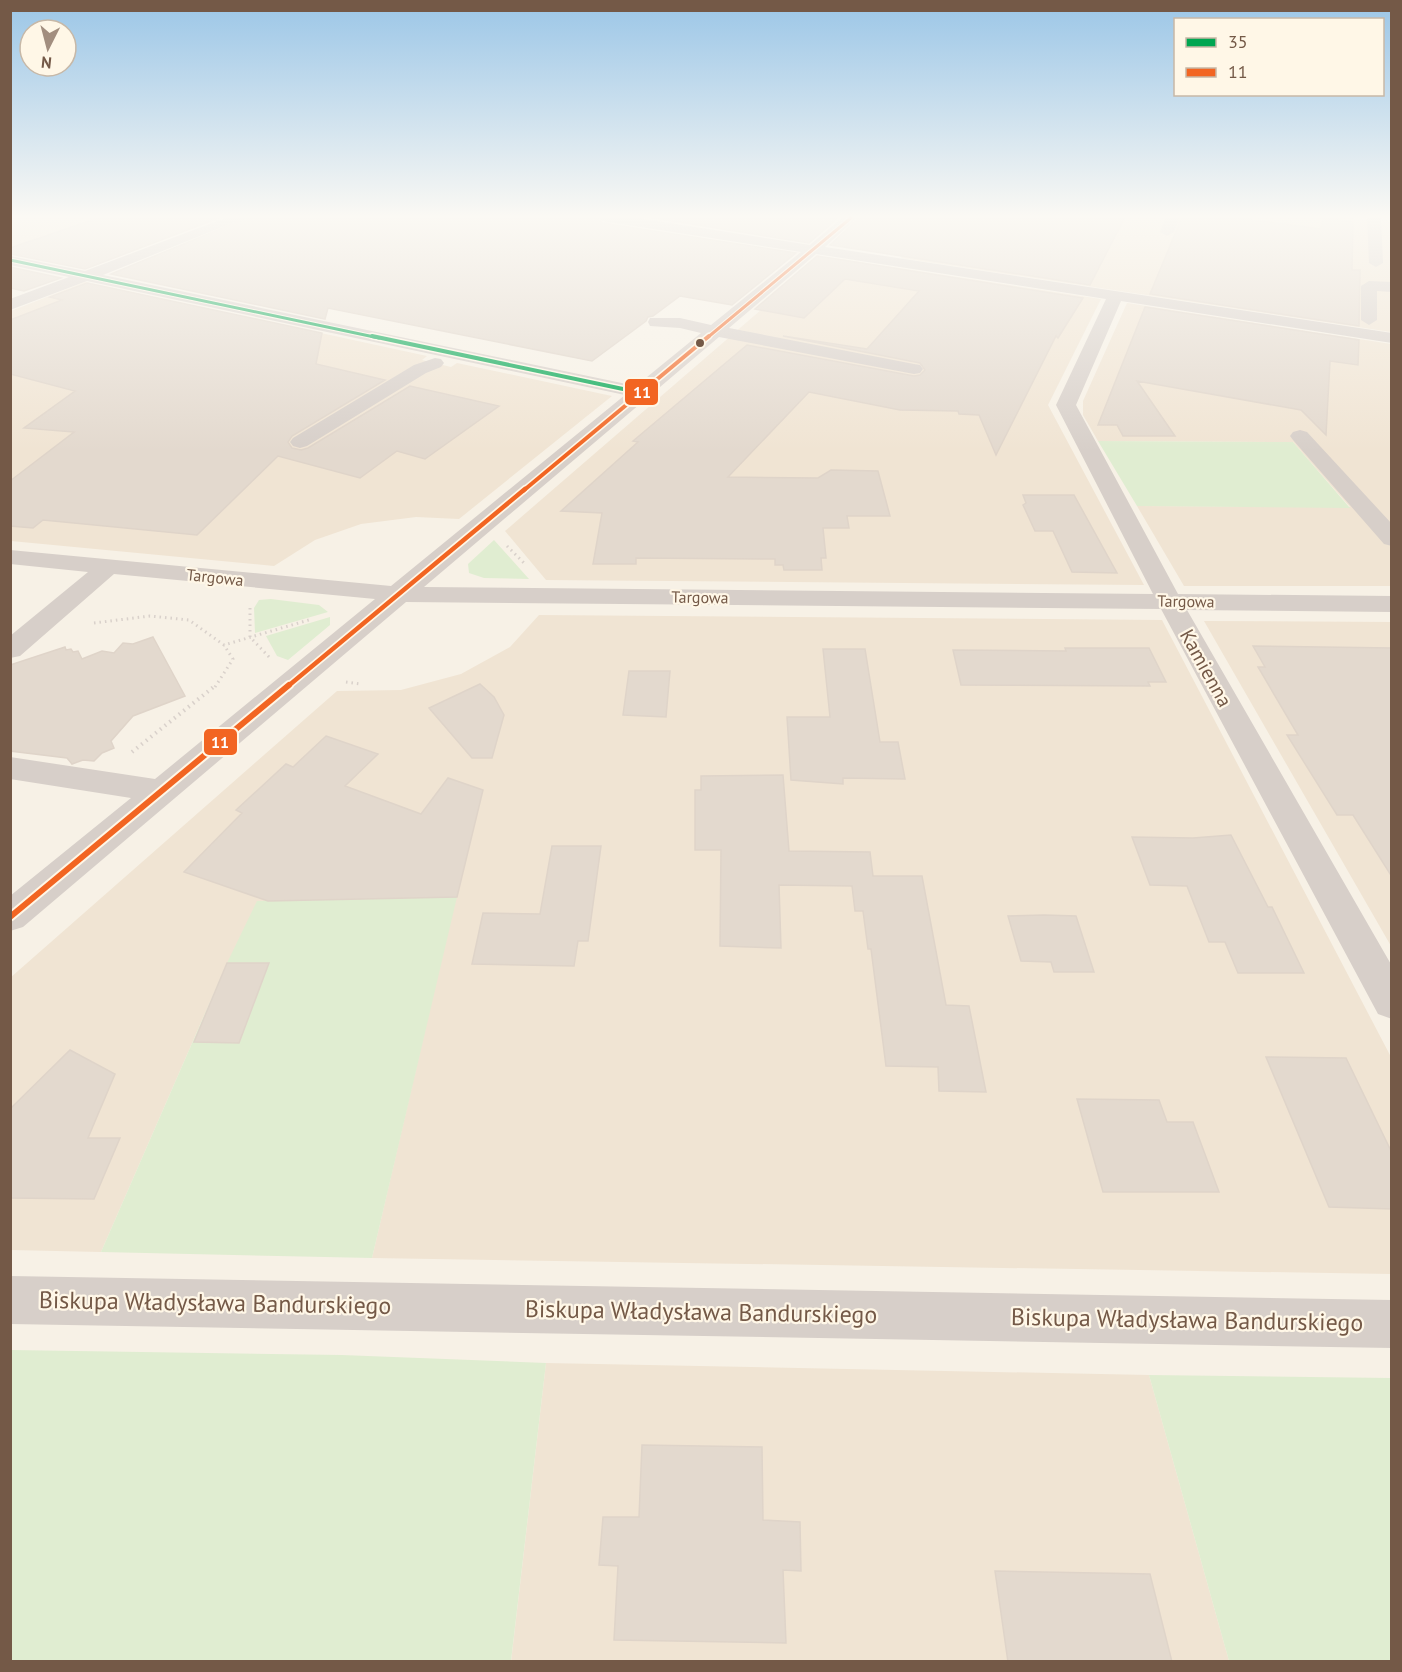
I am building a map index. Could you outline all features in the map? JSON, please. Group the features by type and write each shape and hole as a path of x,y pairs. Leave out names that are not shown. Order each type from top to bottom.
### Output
{"street":[{"path":"10,305 36,295"},
{"path":"176,295 642,393"},
{"path":"10,917 758,295"},
{"path":"1109,295 1390,330"},
{"path":"1369,295 1369,320"},
{"name":"Kamienna","path":"1115,296 1066,405 1169,601 1392,1002"},
{"path":"1307,311 1369,320 1390,330"},
{"path":"656,322 680,323 914,369"},
{"path":"300,442 420,369 435,363"},
{"path":"1300,436 1392,540"},
{"name":"Targowa","path":"10,557 397,594 1392,604"},
{"path":"10,650 89,585 108,566"},
{"path":"10,768 162,791"},
{"name":"Biskupa Władysława Bandurskiego","path":"10,1300 1392,1324"}],"path":[{"path":"502,541 531,570"},
{"path":"254,603 250,608 250,637 270,658 279,661"},
{"path":"32,633 150,616 189,620 224,645 233,659 213,690 93,781"},
{"path":"224,645 316,618"}],"shaded area":[{"path":"52,295 145,295 427,356 422,360 451,367 457,363 612,396 459,519 416,517 361,524 315,540 274,566 11,541 11,311"},
{"path":"778,295 1075,295 1101,299 1048,405 1144,585 546,580 505,531"},
{"path":"1146,295 1391,295 1391,332"},
{"path":"1127,303 1391,344 1391,586 1184,586 1137,506 1350,507 1293,442 1098,441 1083,415 1083,401"},
{"path":"539,615 1162,620 1391,1057 1391,1274 372,1258 456,897 227,963 101,1252 11,1250 10,978 337,691 401,690 461,674 510,647"},
{"path":"1204,621 1391,622 1391,946"},
{"path":"546,1363 1149,1375 1229,1661 511,1662"}],"green space":[{"path":"1098,441 1293,442 1350,508 1137,506"},
{"path":"494,540 529,579 484,578 469,573 468,564"},
{"path":"271,599 319,605 328,612 255,633 254,608 259,600"},
{"path":"330,617 330,625 288,660 277,656 266,636"},
{"path":"457,897 372,1258 101,1252 227,963 257,901"},
{"path":"11,1350 342,1355 546,1363 511,1661 11,1661"},
{"path":"1149,1375 1391,1378 1391,1661 1229,1661"}],"building":[{"path":"55,295 144,295 322,333 316,364 385,380 292,436 288,442 292,448 301,450 308,448 410,386 499,406 425,459 397,451 360,478 278,456 197,535 43,520 33,528 10,526 10,481 74,432 24,428 75,391 10,374 10,320 62,300 50,297"},
{"path":"211,295 744,295 732,305 680,296 653,316 648,317 646,321 592,361 328,308 325,319"},
{"path":"771,295 828,295 804,318 755,309"},
{"path":"915,295 1064,295 1083,298 1058,338 1056,336 996,455 979,415 959,414 958,411 900,410 809,392 728,477 818,478 831,470 878,471 890,516 847,516 849,528 823,528 826,558 821,558 822,570 784,570 783,565 775,565 775,559 636,558 636,564 593,564 602,513 561,511 638,442 633,441 747,345 914,376 920,375 925,370 920,363 783,336 867,349"},
{"path":"1157,295 1360,295 1359,326"},
{"path":"1145,307 1359,340 1358,365 1330,361 1326,435 1301,410 1137,381 1175,436 1123,436 1117,425 1098,425"},
{"path":"1023,495 1074,495 1117,573 1072,572 1053,531 1035,531 1023,505 1026,503"},
{"path":"153,637 185,696 133,716 111,741 114,748 102,753 94,761 83,760 72,764 67,758 10,751 10,665 65,647 66,650 78,651 82,659 102,651 114,653 123,643 133,644"},
{"path":"1253,646 1392,648 1392,877 1353,815 1337,815 1287,735 1298,735 1258,667 1265,667"},
{"path":"1065,648 1149,648 1166,682 1148,682 1150,686 961,685 953,650 1066,651"},
{"path":"823,649 865,649 880,742 898,742 905,779 843,778 843,784 791,780 787,717 830,717"},
{"path":"629,671 670,671 666,717 623,715"},
{"path":"480,684 494,697 504,715 492,758 472,758 429,708"},
{"path":"326,736 378,754 345,786 421,814 448,778 483,790 457,897 268,901 184,872 242,813 236,810 286,764 293,767"},
{"path":"783,775 789,851 870,852 873,876 922,876 946,1005 969,1006 986,1092 939,1091 938,1067 886,1066 871,949 868,949 863,911 855,911 852,886 779,885 781,948 720,946 721,850 695,850 695,790 701,790 701,776"},
{"path":"1231,835 1268,907 1272,907 1304,973 1238,973 1225,942 1209,942 1187,886 1150,885 1132,837 1193,838"},
{"path":"552,846 601,846 588,941 578,941 574,966 472,964 483,913 540,914"},
{"path":"1008,916 1076,916 1094,972 1054,972 1051,962 1021,961"},
{"path":"227,963 269,963 239,1043 194,1042"},
{"path":"70,1050 115,1074 88,1138 120,1138 94,1199 10,1198 10,1109"},
{"path":"1266,1057 1346,1058 1392,1153 1392,1209 1329,1207"},
{"path":"1077,1099 1159,1100 1167,1122 1193,1122 1219,1192 1103,1192"},
{"path":"642,1445 762,1447 763,1520 800,1522 801,1571 783,1570 786,1643 614,1640 618,1566 599,1565 603,1517 639,1517"},
{"path":"995,1571 1150,1574 1172,1662 1008,1662"}],"transit line":[{"name":"35","path":"176,295 642,393"},
{"name":"11","path":"10,917 758,295"}]}
